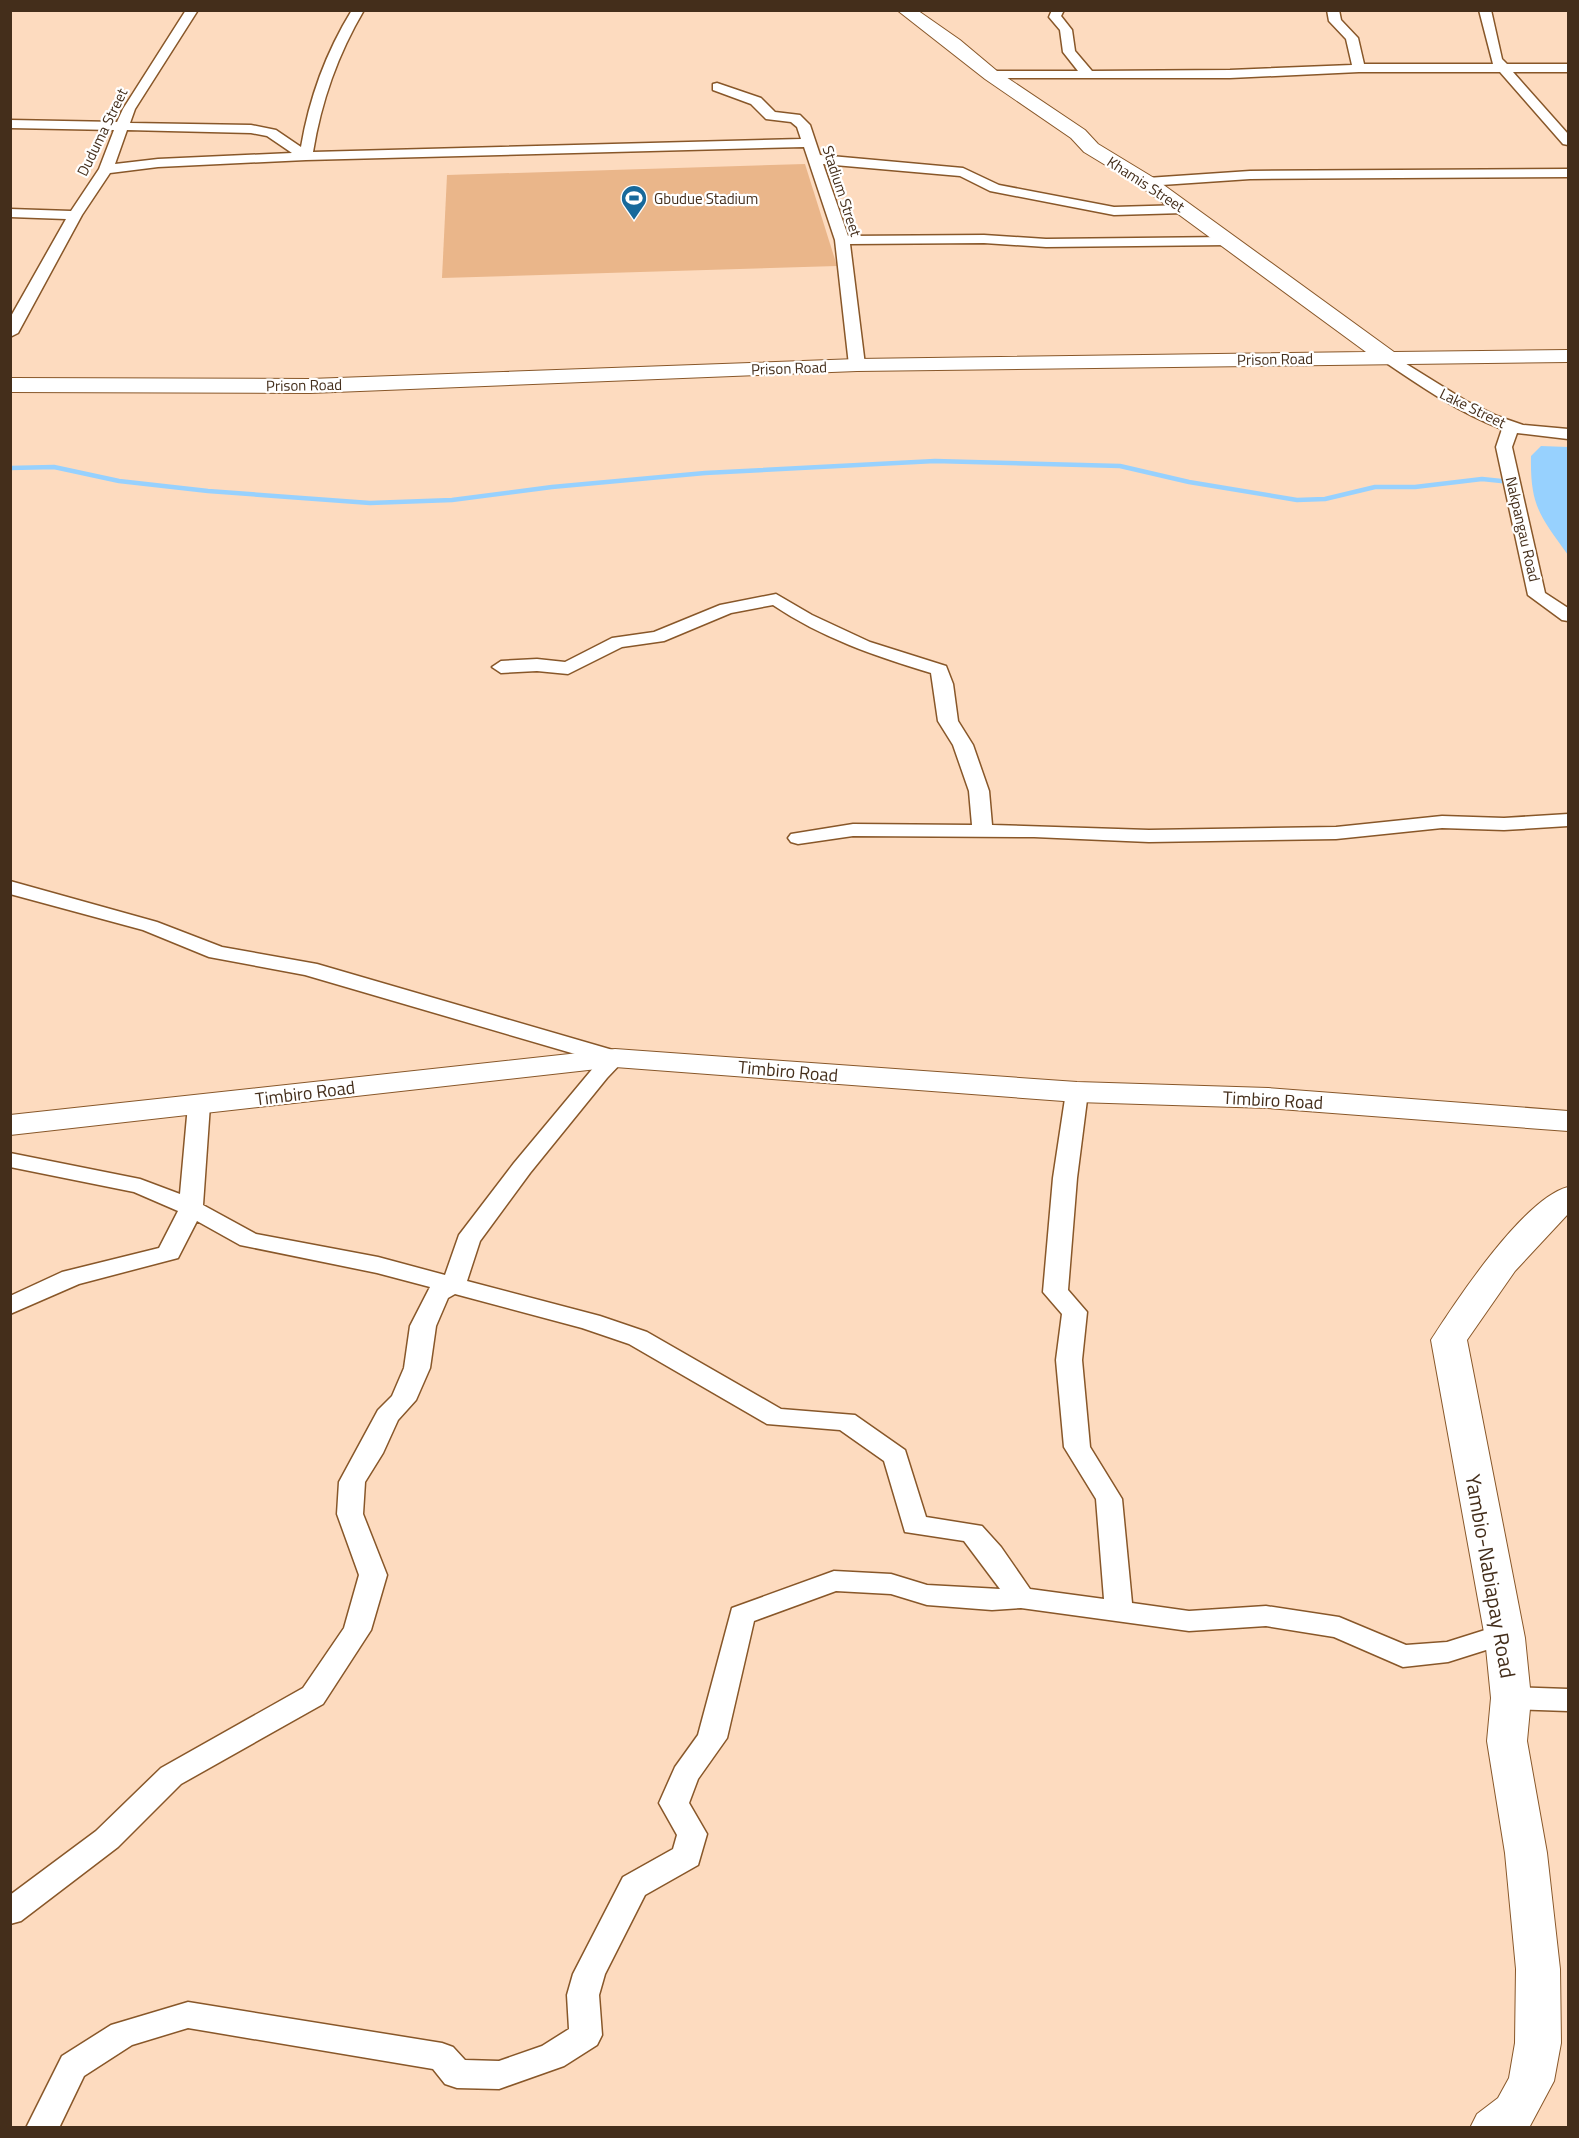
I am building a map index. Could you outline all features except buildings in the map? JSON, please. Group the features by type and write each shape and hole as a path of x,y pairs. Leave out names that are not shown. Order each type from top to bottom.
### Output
{"street":[{"name":"Duduma Street","path":"10,333 75,215 106,169 120,127 192,10"},
{"path":"306,156 312,124 336,50 345,29 358,10"},
{"name":"Khamis Street","path":"905,10 954,44 991,75 1036,103 1109,160 1147,182 1387,357"},
{"path":"1058,10 1055,17 1061,21 1071,41 1069,52 1087,73"},
{"path":"1333,10 1335,21 1352,38 1359,68"},
{"path":"1485,10 1496,60 1548,121 1569,141"},
{"path":"991,75 1230,74 1359,68 1569,68"},
{"name":"Stadium Street","path":"717,87 756,101 771,116 795,118 801,122 816,159 842,240 856,365"},
{"path":"1548,121 1569,120"},
{"path":"10,124 251,129 271,133 306,156"},
{"path":"106,169 158,163 306,156 809,143"},
{"path":"816,159 963,172 995,188 1114,211 1185,209"},
{"path":"1147,182 1250,175 1569,173"},
{"path":"10,213 75,215"},
{"path":"842,240 984,239 1046,243 1227,241"},
{"name":"Prison Road","path":"10,385 310,386 856,365 1569,356"},
{"name":"Lake Street","path":"1387,357 1453,401 1510,427 1569,434"},
{"name":"Nakpangau Road","path":"1510,427 1504,447 1538,595 1569,616"},
{"path":"501,667 537,664 568,668 618,642 658,637 726,609 776,599 806,619 864,646 939,670 944,684 948,721 963,745 979,791 982,830"},
{"path":"798,838 853,831 982,830 1149,836 1336,833 1442,822 1504,824 1569,820"},
{"path":"10,887 150,926 217,952 309,969 501,1027 615,1058"},
{"path":"10,1912 107,1839 171,1776 313,1696 357,1630 373,1575 350,1514 352,1482 370,1453 387,1416 403,1400 417,1368 423,1326 438,1293 454,1284 468,1240 522,1168 599,1073 615,1058"},
{"name":"Timbiro Road","path":"10,1125 615,1058 1077,1092 1268,1098 1569,1120"},
{"path":"1077,1092 1065,1178 1055,1292 1075,1312 1069,1360 1077,1447 1109,1499 1119,1611"},
{"path":"10,1306 71,1278 169,1253 190,1208 199,1105"},
{"path":"10,1160 140,1186 190,1208 249,1240 454,1284 591,1322 638,1338 776,1418 846,1421 896,1456 915,1525 972,1533 991,1554 1021,1598"},
{"name":"Yambio-Nabiapay Road","path":"1493,2127 1514,2112 1531,2081 1538,2043 1538,1969 1526,1853 1507,1741 1511,1698 1505,1638 1449,1341 1480,1290 1518,1244 1569,1197"},
{"path":"42,2127 73,2066 122,2035 188,2015 299,2036 442,2056 457,2074 499,2075 553,2056 586,2035 583,1995 589,1974 634,1886 687,1856 692,1834 674,1803 685,1775 712,1738 742,1615 834,1581 891,1584 938,1596 992,1600 1021,1598 1189,1622 1266,1616 1339,1627 1403,1656 1448,1652 1485,1640 1505,1638"},
{"path":"1511,1698 1569,1700"}],"shaded area":[{"name":"Gbudue Stadium","path":"805,164 837,266 442,278 447,175"}],"water":[{"path":"1541,446 1568,447 1568,555 1544,520 1532,487 1531,456"}],"waterway":[{"path":"10,468 54,467 119,481 208,491 370,503 452,500 552,487 705,473 935,461 1120,466 1189,482 1297,500 1325,499 1375,487 1415,487 1482,479 1511,482"}],"place":[{"name":"Gbudue Stadium","path":"634,221"}]}
